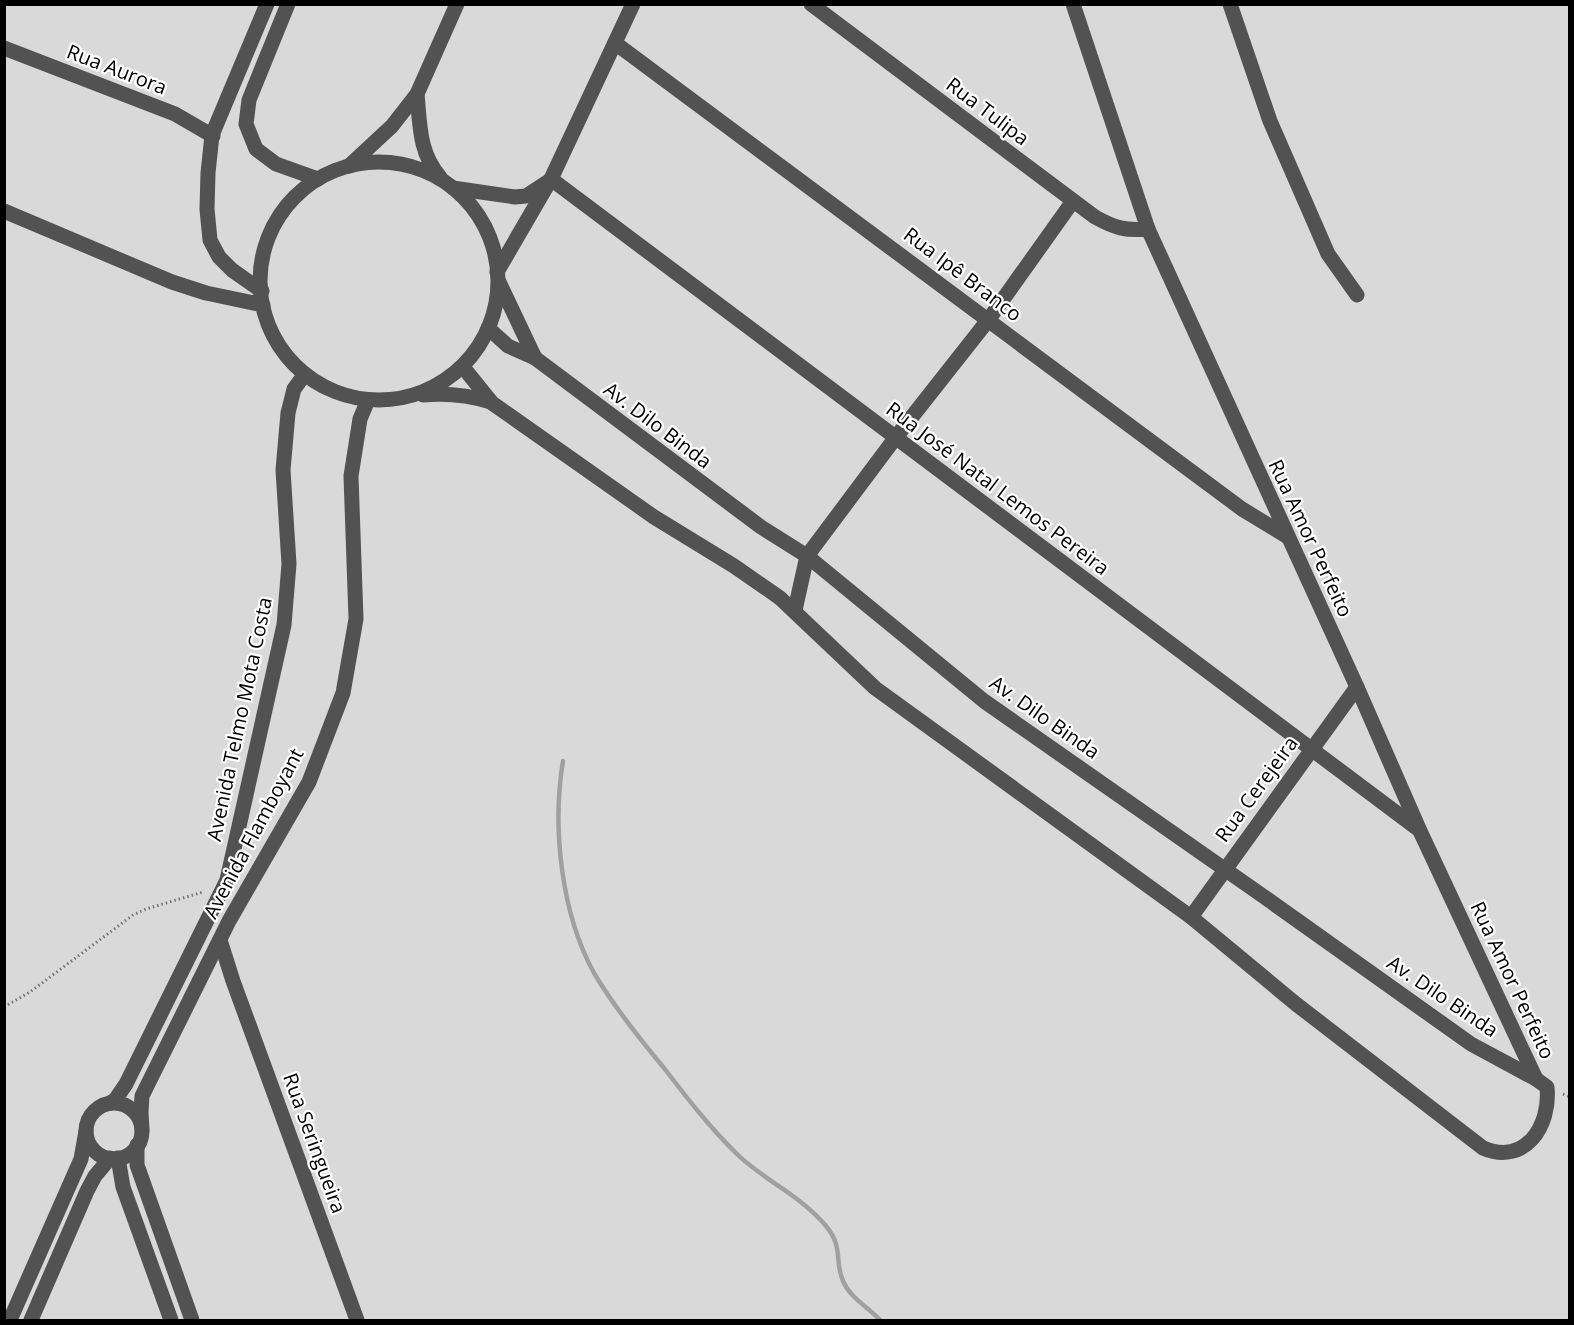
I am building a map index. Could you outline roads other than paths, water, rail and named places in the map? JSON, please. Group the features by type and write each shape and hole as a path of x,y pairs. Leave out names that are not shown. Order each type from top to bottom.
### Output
{"street":[{"path":"262,298 219,257 210,240 207,182 213,136 267,4"},
{"path":"288,4 249,100 246,124 256,149 276,164 318,179"},
{"path":"349,166 392,126 417,94 457,4"},
{"path":"411,396 443,381 463,367 479,345 488,327 496,297 497,276 551,179 633,4"},
{"name":"Rua Tulipa","path":"811,4 1073,201 1112,227 1133,231 1148,229"},
{"path":"1230,4 1269,121 1328,254 1357,295"},
{"name":"Rua Amor Perfeito","path":"1073,6 1148,229 1357,687 1420,831 1542,1083"},
{"name":"Rua Ipê Branco","path":"615,43 1242,508 1288,537"},
{"name":"Rua Aurora","path":"4,48 175,114 213,136"},
{"path":"417,94 420,131 429,164 471,206 481,220 489,237 497,276 535,358"},
{"path":"551,179 526,196 515,197 449,185 430,173 382,162 349,166 318,179 291,201 272,229 262,262 260,279 262,298 270,329 278,344 288,358 305,374 328,389 344,395 368,400 442,393 476,397 492,403 654,517 734,566 795,610 839,656 875,688 1191,917 1296,1004 1482,1148 1494,1153 1506,1152 1522,1148 1532,1139 1547,1114 1542,1083"},
{"name":"Rua José Natal Lemos Pereira","path":"551,179 1420,831"},
{"path":"795,610 807,556 988,319 1073,201"},
{"path":"4,211 172,282 206,293 262,298"},
{"path":"488,327 508,346 535,358"},
{"name":"Av. Dilo Binda","path":"535,358 761,528 807,556 984,701 1471,1044 1542,1083"},
{"path":"463,367 492,403"},
{"name":"Avenida Telmo Mota Costa","path":"222,889 284,625 290,564 283,470 287,425 294,389 305,374"},
{"name":"Avenida Flamboyant","path":"192,1320 137,1165 142,1096 220,940 309,782 343,693 356,619 351,476 360,419 368,400"},
{"name":"Rua Cerejeira","path":"1191,917 1357,687"},
{"name":"Avenida Flamboyant","path":"110,1103 121,1093 222,889"},
{"name":"Rua Seringueira","path":"220,940 357,1320"},
{"path":"186,963 203,972 226,974 233,981"},
{"path":"10,1320 81,1159 87,1123 96,1110 110,1103 118,1103 132,1109 137,1115 140,1138 132,1152 114,1158 95,1176 31,1320"},
{"path":"86,1131 91,1146 103,1156 114,1158"},
{"path":"114,1158 171,1320"}],"waterway":[{"path":"563,761 559,814 562,869 574,924 594,973 627,1022 718,1135 748,1164 805,1205 826,1226 835,1241 840,1274 846,1287 880,1320"}]}
